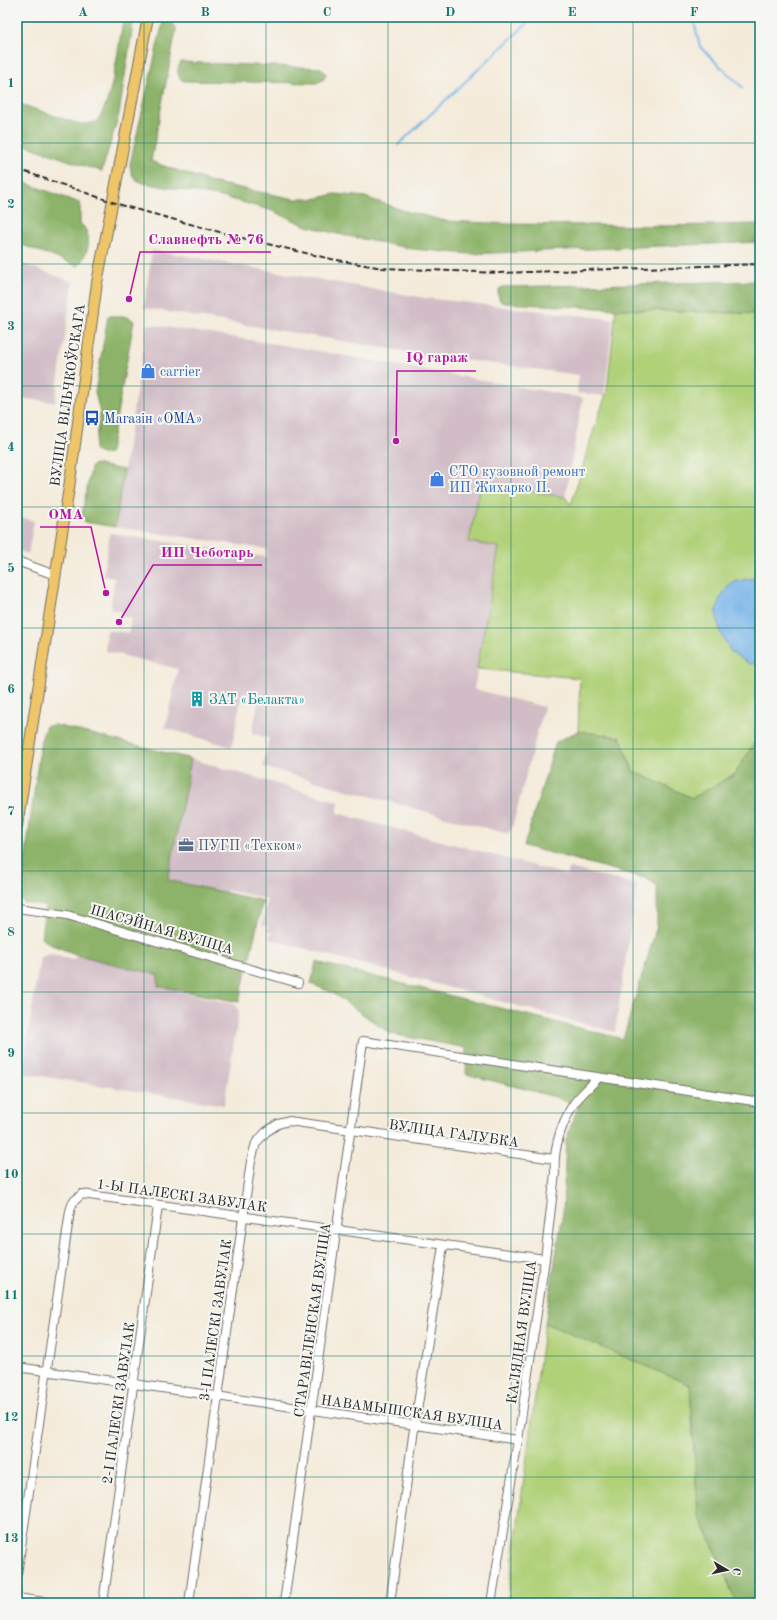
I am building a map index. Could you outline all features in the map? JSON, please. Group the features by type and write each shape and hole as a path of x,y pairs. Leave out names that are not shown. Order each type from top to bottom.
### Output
{"main road":[{"name":"ВУЛІЦА ВІЛЬЧКОЎСКАГА","path":"17,826 19,803 55,575 97,282 148,17"}],"street":[{"path":"17,561 55,575"},
{"name":"ШАСЭЙНАЯ ВУЛІЦА","path":"17,908 66,915 298,983"},
{"name":"СТАРАВІЛЕНСКАЯ ВУЛІЦА","path":"284,1603 352,1132 363,1041 598,1078"},
{"path":"598,1078 760,1102"},
{"name":"КАЛЯДНАЯ ВУЛІЦА","path":"491,1603 518,1440 544,1259 555,1173 554,1159 558,1136 572,1107 598,1078"},
{"name":"3-І ПАЛЕСКІ ЗАВУЛАК","path":"189,1603 219,1397 242,1217 251,1161 256,1143 266,1132 278,1124 289,1121 352,1132"},
{"name":"ВУЛІЦА ГАЛУБКА","path":"352,1132 554,1159"},
{"name":"1-Ы ПАЛЕСКІ ЗАВУЛАК","path":"17,1574 73,1202 82,1194 158,1206 544,1259"},
{"name":"2-І ПАЛЕСКІ ЗАВУЛАК","path":"103,1603 158,1206"},
{"path":"390,1603 415,1425 443,1246"},
{"name":"НАВАМЫШСКАЯ ВУЛІЦА","path":"17,1367 518,1440"},
{"path":"17,1598 52,1603"}],"shaded area":[{"path":"152,250 425,298 613,319 604,396 577,393 579,375 420,354 144,308"},
{"path":"17,262 73,282 55,402 17,398"},
{"path":"147,324 295,347 583,398 565,497 481,483 469,542 499,547 474,689 544,707 512,828 508,834 263,767 269,738 252,733 260,696 242,693 232,747 165,728 178,669 105,651 107,630 129,633 131,618 120,616 121,611 110,609 115,578 103,576 110,533 266,557 267,549 115,527"},
{"path":"17,516 34,521 28,554 17,550"},
{"path":"191,759 339,802 337,813 567,875 569,868 637,885 615,1032 269,939 271,932 267,931 268,926 262,925 267,899 227,890 226,893 168,880"},
{"path":"51,954 72,960 78,955 101,959 158,975 158,986 236,1005 239,1011 224,1105 22,1073 40,957"}],"green space":[{"path":"164,17 174,17 173,24 176,30 151,161 158,164 215,183 295,199 314,199 335,194 365,197 405,211 446,221 509,224 665,226 760,224 760,242 470,254 413,249 338,234 307,226 270,210 227,198 143,183 133,176 130,164"},
{"path":"127,20 133,24 119,114 102,171 17,142 17,103 76,123 85,124 96,122 102,113 111,88 123,22"},
{"path":"181,62 321,68 326,74 323,80 316,83 183,81 179,77 178,72 178,67"},
{"path":"17,180 80,203 80,223 87,233 88,244 85,255 78,266 17,243"},
{"path":"760,281 760,314 616,309 505,303 500,301 498,295 499,289 503,287"},
{"path":"616,309 760,314 760,578 747,579 749,664 760,662 760,732 735,774 692,798 633,771 620,737 578,731 580,678 477,669 499,547 469,542 481,483 565,497 571,505 607,391"},
{"path":"108,316 125,316 134,321 110,452 104,454 94,450 100,413 95,392"},
{"path":"94,464 124,470 115,527 85,522 81,519 91,468"},
{"path":"55,725 191,759 168,880 263,901 239,1002 158,986 158,975 78,955 52,945 41,938 45,906 24,903 20,898 41,740 46,726"},
{"path":"578,731 620,737 633,771 692,798 735,774 760,732 760,1603 736,1603 720,1561 698,1514 690,1385 545,1323 563,1212 566,1140 578,1107 556,1097 466,1074 467,1048 391,1034 331,992 311,984 316,962 623,1039 657,926 657,885 645,878 524,846 556,742"},
{"path":"545,1323 690,1385 698,1514 720,1561 736,1603 507,1603"}],"water":[{"path":"760,578 760,662 749,664 731,652 720,631 716,612 720,598 731,583 747,579"}],"waterway":[{"path":"398,145 534,17"},
{"path":"693,17 700,47 743,88"}],"railway":[{"path":"17,169 124,206 238,237 331,259 382,268 499,273 760,264"}],"place":[{"name":"Славнефть № 76","path":"129,299"},
{"name":"carrier","path":"148,371"},
{"name":"Магазін «ОМА»","path":"92,418"},
{"name":"IQ гараж","path":"396,441"},
{"name":"СТО кузовной ремонт ИП Жихарко П.","path":"437,479"},
{"name":"ОМА","path":"106,593"},
{"name":"ИП Чеботарь","path":"119,622"},
{"name":"ЗАТ «Белакта»","path":"197,699"},
{"name":"ПУГП «Техком»","path":"186,845"}]}
